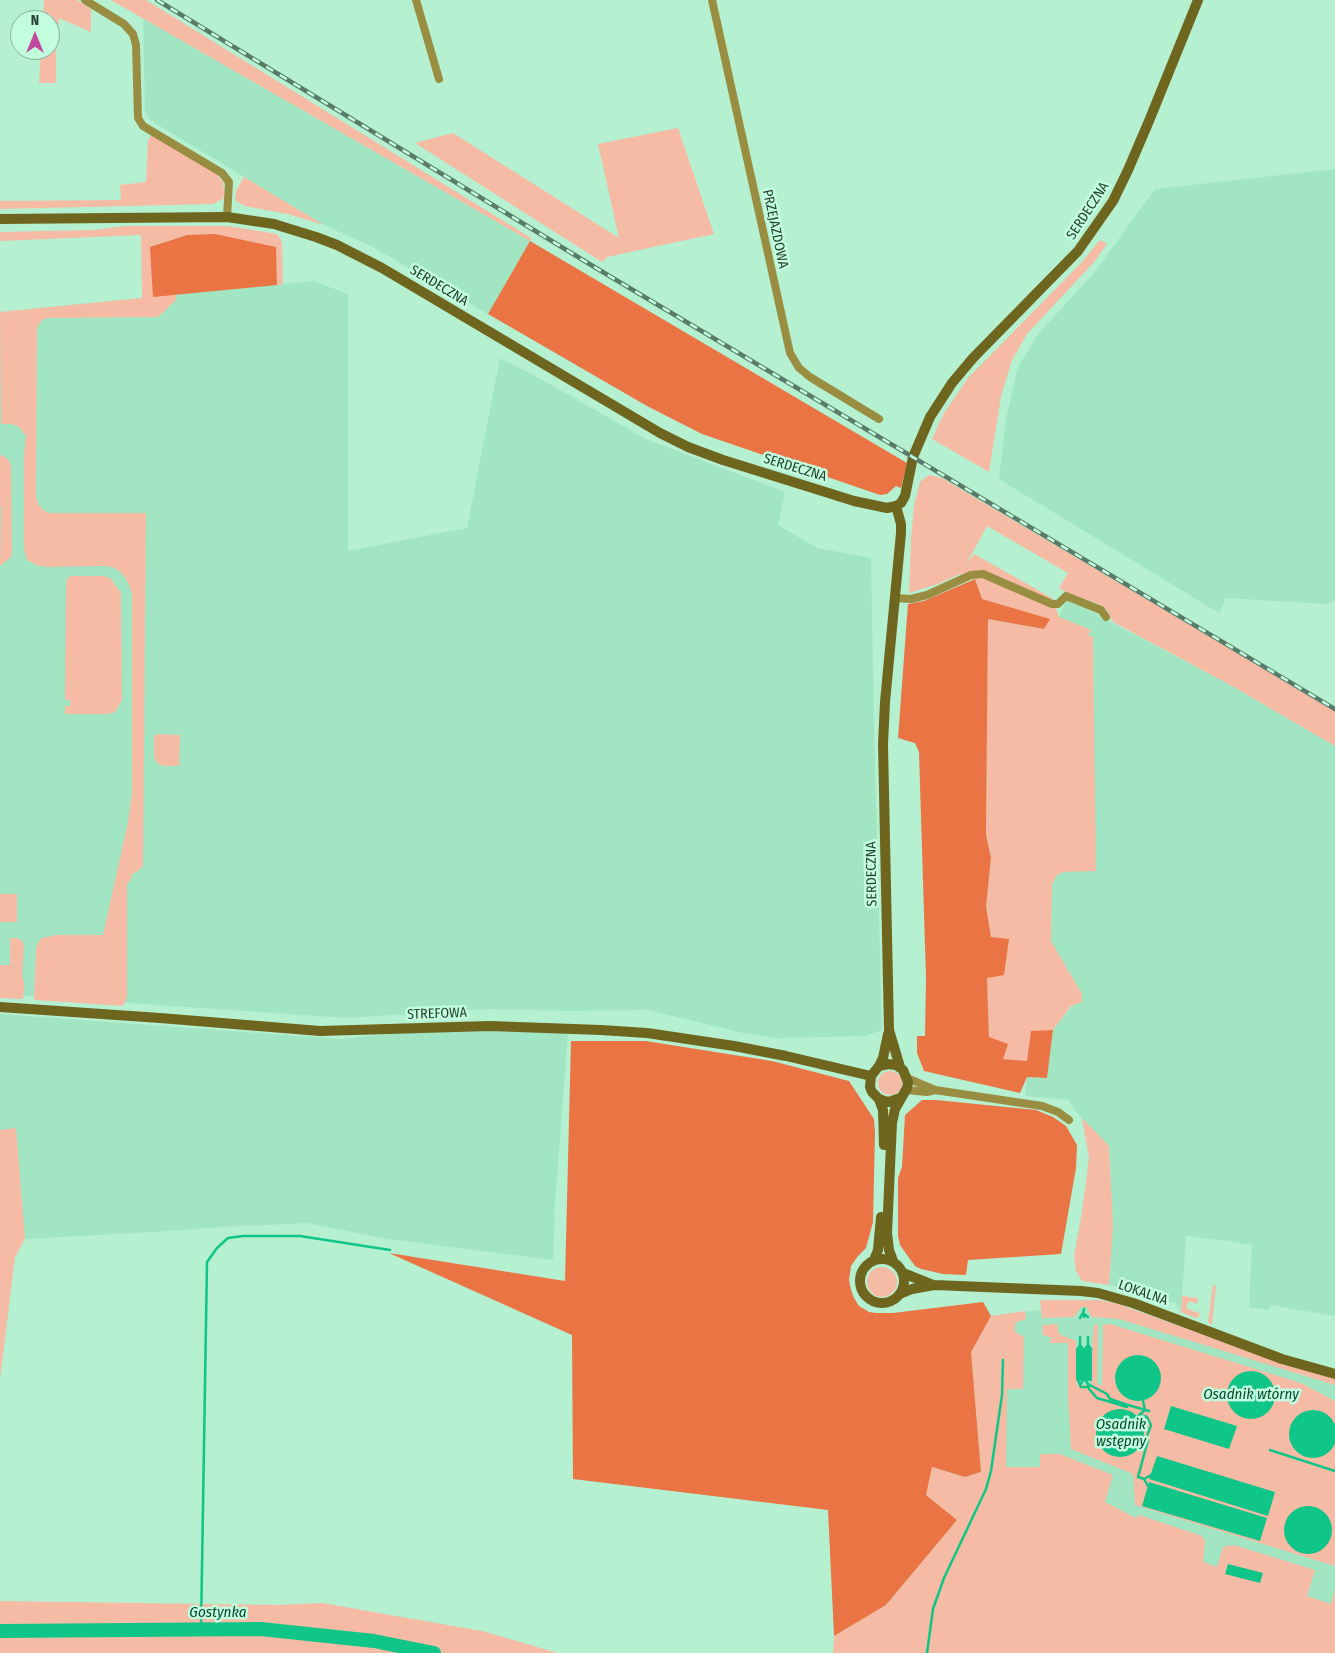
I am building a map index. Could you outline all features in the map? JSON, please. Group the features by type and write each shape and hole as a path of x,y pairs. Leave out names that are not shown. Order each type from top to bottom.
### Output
{"street":[{"path":"85,0 124,24 133,34 136,45 138,118 143,126 222,173 229,182 227,217"},
{"path":"416,0 439,80"},
{"name":"PRZEJAZDOWA","path":"712,0 790,353 799,368 810,377 880,419"},
{"name":"SERDECZNA","path":"0,221 14,219 227,217 274,224 316,237 361,256 660,433 688,447 723,460 854,501 887,508 896,506 905,496 913,457 930,417 952,383 973,358 1078,251 1112,201 1138,145 1198,0"},
{"name":"SERDECZNA","path":"879,1066 883,1058 889,1030 883,733 901,524 896,506"},
{"path":"895,598 912,599 927,595 971,575 983,574 1052,604 1058,604 1066,596 1101,610 1106,617"},
{"name":"STREFOWA","path":"0,1007 312,1031 339,1032 490,1026 646,1033 734,1046 871,1076"},
{"name":"SERDECZNA","path":"889,1030 900,1067"},
{"path":"935,1090 903,1094 889,1102 875,1096 870,1087 871,1076 879,1066 888,1064 900,1067 907,1078 935,1090 1042,1106 1058,1112 1069,1120"},
{"path":"893,1261 889,1250 888,1234 892,1123 894,1109 903,1094 907,1078"},
{"path":"874,1260 878,1250 880,1228 884,1143 883,1110 879,1099"},
{"path":"874,1260 893,1261 903,1273 904,1282 900,1294 890,1302 872,1300 863,1292 861,1286 864,1268 874,1260"},
{"name":"LOKALNA","path":"903,1273 934,1285"},
{"name":"LOKALNA","path":"900,1294 912,1289 934,1285 1081,1291 1098,1294 1150,1309 1282,1359 1335,1374"}],"shaded area":[{"path":"44,0 77,0 91,9 91,32 60,18 60,10 44,10"},
{"path":"111,0 146,0 531,238 530,241"},
{"path":"143,18 530,241 488,314 371,246 324,225 150,120 145,112"},
{"path":"40,60 56,60 56,83 39,83"},
{"path":"678,128 714,234 607,257 602,262 415,143 453,133 619,238 598,144"},
{"path":"152,134 215,172 223,182 223,199 213,204 0,209 0,201 121,200 120,185 146,182 148,140"},
{"path":"1335,169 1335,600 1326,604 1226,598 1219,613 999,479 1006,418 1018,367 1039,333 1094,273 1155,189"},
{"path":"244,177 324,225 288,214 244,206 235,200 236,191"},
{"path":"124,226 229,226 277,234 282,243 283,284 277,285 276,247 187,235 150,247 176,295 176,300 158,317 48,318 42,320 37,328 36,497 38,504 49,513 146,513 143,865 141,869 131,875 132,877 127,885 127,998 123,1006 35,1000 34,998 36,948 42,938 56,935 103,935 128,822 132,793 132,593 125,577 112,567 48,567 39,566 27,560 24,547 24,454 26,436 19,427 12,424 1,424 0,312 142,298 141,235 0,241 0,232 93,230"},
{"path":"215,234 276,247 277,285 153,297 150,247 187,235"},
{"path":"530,241 907,463 901,488 896,486 887,494 880,495 702,434 647,406 488,314"},
{"path":"1099,241 1107,244 1094,262 1027,334 1012,360 1001,396 989,472 932,439 944,413 968,378 1082,262"},
{"path":"313,281 348,294 348,551 467,528 500,358 646,439 785,492 778,525 817,548 871,558 882,1030 865,1036 774,1038 743,1033 648,1010 489,1009 346,1018 0,994 0,312"},
{"path":"0,455 8,459 11,465 12,551 11,557 0,566 1,507"},
{"path":"929,475 942,478 1335,711 1335,746 1232,686 1113,622 1107,610 1099,604 1067,593 1059,588 1068,573 987,526 965,566 974,554 1052,598 1059,617 1091,630 1088,635 1093,637 1096,871 1063,872 1057,875 1052,884 1051,941 1082,994 1082,1002 1071,1006 1053,1030 1031,1032 1028,1061 1003,1059 989,1037 987,978 1008,939 991,937 986,907 991,859 986,835 988,619 1043,629 982,599 975,579 960,574 938,584 909,593 914,505 920,482"},
{"path":"71,576 104,576 111,579 121,593 122,700 115,712 108,714 65,714 65,706 70,706 70,700 65,700 66,583 67,579"},
{"path":"975,579 982,599 1050,619 1044,629 988,619 986,835 991,858 986,907 991,937 1009,939 1004,975 987,978 989,1037 1008,1044 1003,1059 1027,1061 1031,1031 1053,1030 1047,1078 1027,1077 1020,1093 924,1071 917,1053 917,1036 925,1036 926,978 919,752 915,743 898,738 908,604 924,601"},
{"path":"1067,599 1098,612 1097,615 1232,686 1335,746 1335,1316 1270,1305 1269,1310 1249,1307 1252,1245 1221,1240 1186,1236 1181,1312 1177,1308 1176,1303 1109,1285 1113,1226 1109,1146 1076,1112 1069,1100 1025,1096 1027,1077 1047,1078 1053,1030 1082,994 1051,941 1052,884 1057,875 1063,872 1096,870 1088,635 1090,630 1059,617"},
{"path":"157,734 180,735 179,766 158,764 154,758 154,736"},
{"path":"0,894 17,894 17,922 0,922"},
{"path":"11,938 18,938 24,946 22,976 24,990 23,998 21,999 0,998 0,965 10,965"},
{"path":"0,1014 340,1039 419,1031 497,1030 568,1032 555,1202 553,1260 388,1239 308,1223 25,1239 16,1129 0,1130"},
{"path":"571,1041 646,1041 772,1061 849,1081 874,1119 875,1132 873,1222 866,1248 851,1266 849,1280 854,1298 859,1306 869,1312 876,1313 893,1313 983,1302 991,1316 971,1352 981,1472 965,1477 932,1467 926,1495 957,1520 886,1605 834,1636 828,1510 573,1479 572,1335 389,1253 565,1281"},
{"path":"890,1071 898,1075 902,1083 898,1091 890,1095 882,1091 878,1083 882,1075"},
{"path":"922,1100 1036,1110 1053,1117 1066,1126 1077,1145 1076,1168 1061,1254 968,1260 966,1275 943,1274 915,1266 900,1245 898,1236 898,1178 902,1167 905,1115"},
{"path":"1082,1118 1109,1146 1113,1226 1109,1285 1082,1281 1076,1271 1074,1256 1089,1158"},
{"path":"16,1128 25,1239 15,1257 0,1379 0,1130"},
{"path":"882,1267 888,1268 896,1276 896,1288 888,1296 882,1297 876,1296 868,1288 867,1282 868,1276 876,1268"},
{"path":"1213,1285 1216,1285 1212,1325 1208,1322"},
{"path":"1182,1296 1198,1298 1197,1304 1189,1301 1186,1308 1198,1313 1199,1310 1199,1317 1195,1318 1181,1312"},
{"path":"1040,1300 1100,1300 1118,1304 1290,1366 1335,1379 1335,1385 1119,1319 1091,1317 1087,1307 1081,1307 1074,1317 1042,1318"},
{"path":"1103,1302 1290,1366 1335,1379 1335,1605 1278,1613 981,1472 991,1316"},
{"path":"1025,1311 1026,1319 1015,1323 1015,1332 1024,1337 1023,1389 1007,1389 1006,1467 1040,1467 1040,1454 1060,1454 1113,1475 1105,1502 1136,1518 1139,1515 1202,1536 1205,1541 1203,1562 1217,1567 1223,1547 1234,1545 1315,1570 1307,1596 1331,1604 1335,1590 1335,1653 833,1653 834,1636 886,1605 957,1520 926,1495 932,1467 965,1477 981,1472 971,1352 991,1316"},
{"path":"1057,1324 1059,1334 1076,1341 1077,1385 1092,1385 1094,1325 1098,1324 1097,1383 1102,1386 1103,1325 1110,1324 1301,1383 1335,1401 1335,1566 1135,1505 1133,1474 1071,1449 1068,1343 1049,1343 1052,1338 1043,1335 1042,1325"},
{"path":"0,1601 278,1605 322,1603 482,1631 558,1653 0,1653"}],"water":[{"path":"1092,1349 1092,1381 1076,1380 1076,1350"},
{"name":"Osadnik wstępny","path":"1143,1355 1155,1361 1160,1369 1160,1387 1155,1395 1147,1400 1133,1401 1121,1395 1116,1387 1115,1373 1121,1361 1129,1356"},
{"name":"Osadnik wtórny","path":"1246,1371 1256,1371 1268,1378 1275,1390 1275,1400 1268,1412 1256,1419 1246,1419 1238,1415 1231,1408 1227,1400 1227,1390 1231,1382 1238,1375"},
{"path":"1171,1406 1237,1426 1229,1449 1164,1429"},
{"name":"Osadnik wstępny","path":"1120,1409 1129,1411 1137,1416 1142,1424 1144,1433 1142,1442 1137,1450 1129,1455 1120,1457 1111,1455 1103,1450 1098,1442 1096,1433 1098,1424 1103,1416 1111,1411"},
{"name":"Osadnik wtórny","path":"1308,1410 1318,1410 1330,1417 1337,1429 1337,1439 1330,1451 1318,1458 1308,1458 1300,1454 1293,1447 1289,1439 1289,1429 1293,1421 1300,1414"},
{"path":"1157,1456 1275,1492 1268,1516 1149,1479"},
{"path":"1149,1482 1267,1518 1260,1541 1142,1506"},
{"path":"1303,1506 1313,1506 1322,1510 1328,1516 1331,1521 1331,1539 1322,1550 1313,1554 1303,1554 1294,1550 1288,1544 1284,1535 1284,1525 1288,1516 1294,1510"},
{"path":"1228,1564 1263,1573 1260,1583 1225,1574"}],"waterway":[{"path":"201,1629 207,1262 217,1248 228,1238 243,1236 300,1236 390,1250"},
{"path":"1080,1318 1084,1309"},
{"path":"1084,1317 1083,1313 1088,1317"},
{"path":"1080,1337 1080,1349"},
{"path":"1088,1337 1088,1349"},
{"path":"1077,1350 1080,1345 1083,1349"},
{"path":"1085,1349 1088,1345 1091,1349"},
{"path":"927,1653 933,1609 944,1578 986,1489 991,1471 1002,1395 1003,1360"},
{"path":"1078,1380 1081,1387 1089,1387"},
{"path":"1080,1385 1083,1380"},
{"path":"1086,1381 1089,1389 1097,1398 1127,1407 1128,1405 1110,1399 1107,1394 1088,1384"},
{"path":"1137,1417 1145,1410 1143,1401"},
{"path":"1128,1405 1149,1411"},
{"path":"1140,1415 1147,1417 1151,1425 1138,1477 1144,1479 1151,1475"},
{"path":"1270,1450 1335,1471"},
{"path":"1144,1479 1148,1486"},
{"name":"Gostynka","path":"0,1631 261,1629 374,1641 434,1653"}],"railway":[{"path":"157,0 596,268 1335,709"}]}
